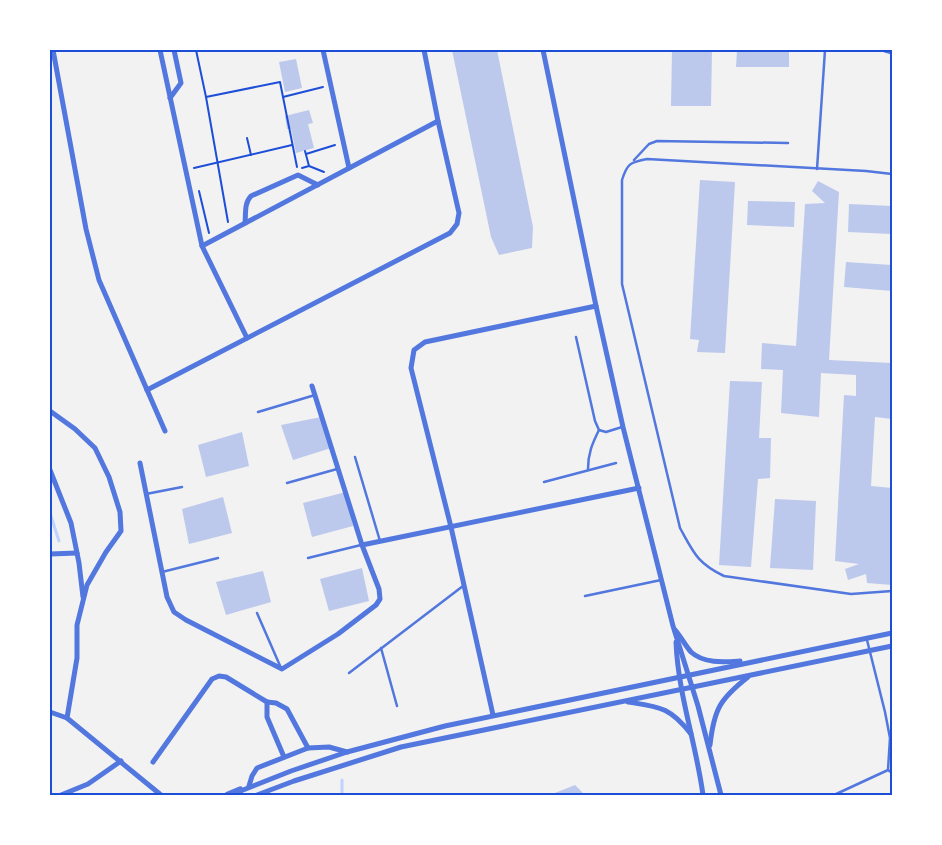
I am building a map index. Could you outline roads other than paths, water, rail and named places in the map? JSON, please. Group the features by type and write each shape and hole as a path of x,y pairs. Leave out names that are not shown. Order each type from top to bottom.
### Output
{"street":[{"path":"53,50 86,229 99,280 165,431"},
{"path":"160,50 202,246 247,338"},
{"path":"170,98 181,82 174,50"},
{"path":"323,50 349,168"},
{"path":"147,390 450,234 457,224 459,213 424,50"},
{"path":"543,50 623,427 673,626 690,675 721,795"},
{"path":"885,50 892,52"},
{"path":"202,246 438,121"},
{"path":"245,223 247,200 251,196 298,175 318,184"},
{"path":"493,715 451,527 411,368 414,350 425,342 596,306"},
{"path":"140,463 167,598 174,612 282,669 338,634 376,605 380,599 379,589 362,545 312,386"},
{"path":"50,411 75,429 95,448 110,477 120,512 121,531 106,552 88,585 83,600 77,625 77,658 67,718"},
{"path":"50,470 71,523 78,554 83,600"},
{"path":"362,545 639,488"},
{"path":"50,554 78,554"},
{"path":"673,626 693,654 704,660 722,662 753,661"},
{"path":"228,795 347,752 493,715 892,633"},
{"path":"676,636 679,678 703,795"},
{"path":"258,795 294,781 401,748 892,646"},
{"path":"710,748 712,724 721,703 731,690 750,675"},
{"path":"153,762 212,679 219,676 226,677 267,702 276,703 286,709 308,748"},
{"path":"267,702 267,717 284,757"},
{"path":"623,702 668,710 684,724 692,735"},
{"path":"50,712 67,718 161,795"},
{"path":"250,786 252,776 257,768 308,748 329,746 347,752"},
{"path":"61,795 88,784 121,761"}],"lane":[{"path":"817,169 825,50"},
{"path":"788,143 657,141 649,144 626,168 622,180 622,284 680,528 696,558 708,568 724,576 851,594 892,591"},
{"path":"633,161 647,160 892,174"},
{"path":"576,336 595,421 599,430 590,449 588,470"},
{"path":"258,412 315,395"},
{"path":"599,430 606,432 623,427"},
{"path":"355,457 380,541"},
{"path":"544,482 616,463"},
{"path":"287,483 339,468"},
{"path":"146,494 182,487"},
{"path":"308,558 362,545"},
{"path":"162,572 218,558"},
{"path":"585,596 661,580"},
{"path":"349,673 464,585"},
{"path":"257,613 282,669"},
{"path":"867,638 891,738 888,770"},
{"path":"381,648 397,706"},
{"path":"885,712 892,712"},
{"path":"888,770 892,774"},
{"path":"834,795 888,770"}],"waterway":[{"path":"50,513 59,541"},
{"path":"342,780 342,795"}]}
